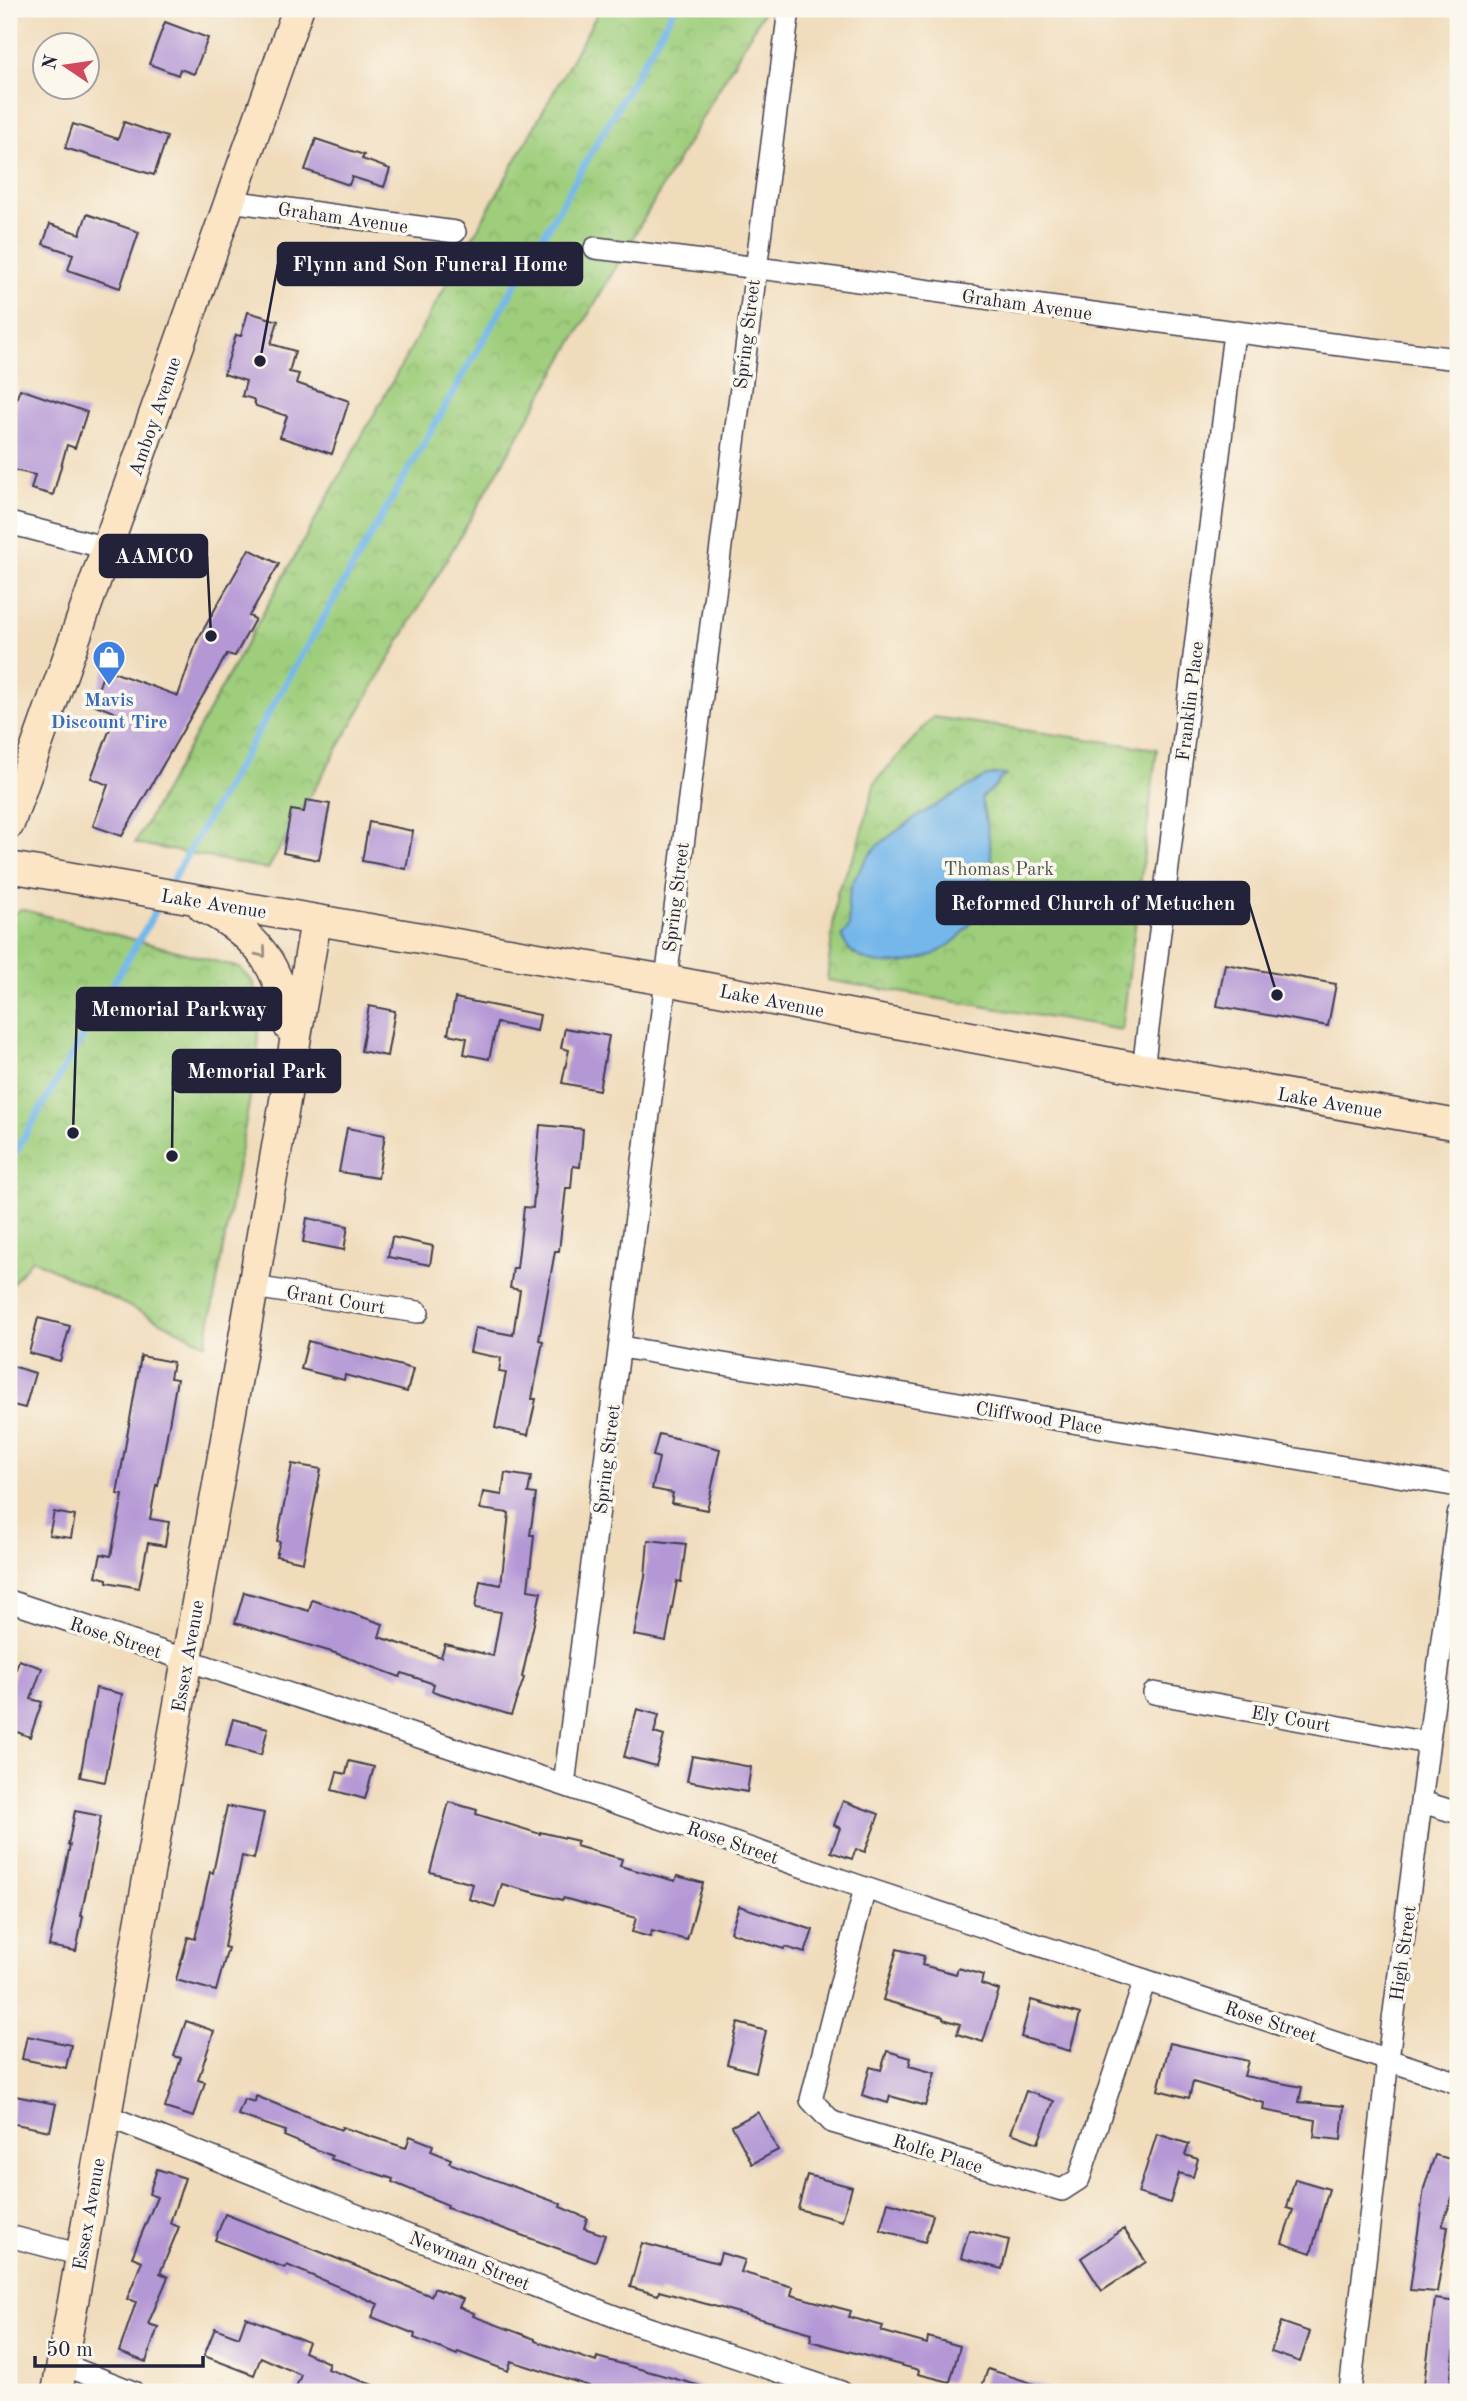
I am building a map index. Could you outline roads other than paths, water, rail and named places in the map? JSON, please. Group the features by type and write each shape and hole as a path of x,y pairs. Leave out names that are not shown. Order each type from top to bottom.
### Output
{"street":[{"name":"Amboy Avenue","path":"9,824 298,9"},
{"name":"Spring Street","path":"564,1784 621,1348 754,266 789,9"},
{"name":"Graham Avenue","path":"230,201 456,232"},
{"name":"Graham Avenue","path":"596,248 754,266 1234,333 1458,359"},
{"name":"Franklin Place","path":"1143,1069 1234,333"},
{"path":"9,523 107,548"},
{"name":"Lake Avenue","path":"9,867 665,980 1458,1125"},
{"path":"188,899 244,933 265,955 278,976 293,1050"},
{"name":"Essex Avenue","path":"59,2378 316,920"},
{"name":"Grant Court","path":"253,1287 418,1312"},
{"name":"Cliffwood Place","path":"621,1348 1458,1486"},
{"name":"High Street","path":"1350,2392 1388,2059 1457,1541 1458,1514"},
{"name":"Rose Street","path":"9,1601 564,1784 865,1888 1458,2083"},
{"name":"Ely Court","path":"1154,1693 1428,1743"},
{"path":"1422,1802 1458,1813"},
{"name":"Rolfe Place","path":"865,1888 811,2099 832,2122 1062,2190 1079,2179 1145,1980"},
{"name":"Newman Street","path":"105,2115 627,2321 841,2392"},
{"path":"9,2236 81,2255"},
{"path":"59,2378 133,2392"}],"water":[{"path":"1006,775 981,798 990,848 989,885 982,905 969,926 945,948 920,959 888,963 859,957 849,948 842,936 849,927 848,902 852,883 866,859 878,845 916,817 985,777"}],"waterway":[{"path":"168,888 674,9"},
{"path":"9,1163 161,902"}],"place":[{"name":"Flynn and Son Funeral Home","path":"260,361"},
{"name":"AAMCO","path":"211,636"},
{"name":"Mavis Discount Tire","path":"109,687"},
{"name":"Reformed Church of Metuchen","path":"1277,995"},
{"name":"Memorial Parkway","path":"73,1133"},
{"name":"Memorial Park","path":"172,1156"}],"park label":[{"name":"Thomas Park","path":"999,868"}]}
